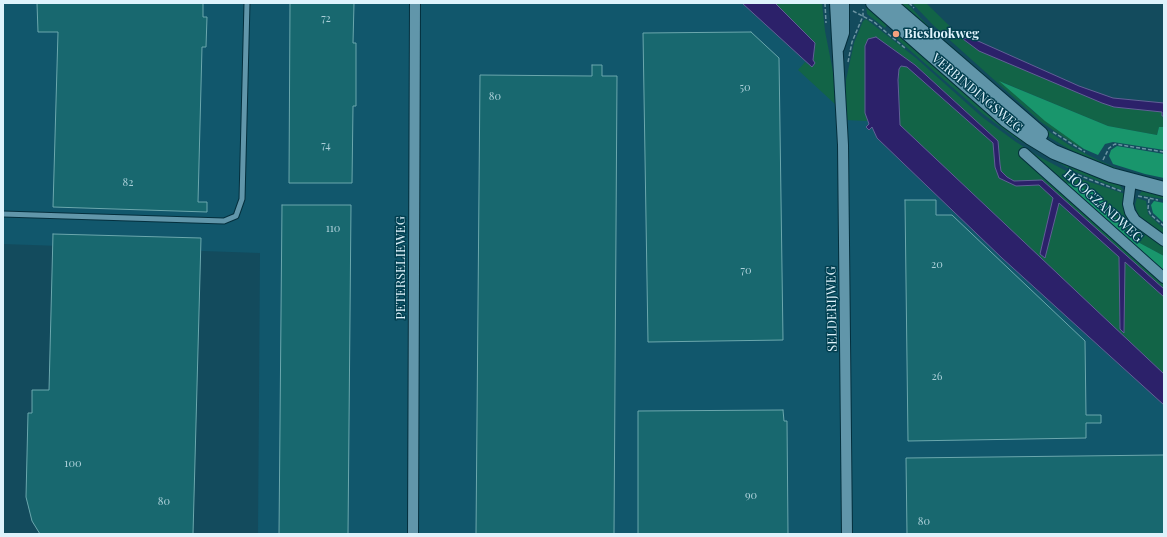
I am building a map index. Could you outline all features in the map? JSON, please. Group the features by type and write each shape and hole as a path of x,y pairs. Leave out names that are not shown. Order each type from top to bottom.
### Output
{"street":[{"name":"PETERSELIEWEG","path":"413,534 415,3"},
{"name":"SELDERIJWEG","path":"835,3 839,50 843,144 847,534"},
{"name":"SELDERIJWEG","path":"839,50 844,33 844,3"},
{"name":"VERBINDINGSWEG","path":"873,3 1006,120 1054,152 1111,175 1130,188 1164,189"},
{"name":"VERBINDINGSWEG","path":"889,3 1020,117 1069,157"},
{"name":"HOOGZANDWEG","path":"1024,153 1164,278"},
{"name":"HOOGZANDWEG","path":"1130,188 1128,204 1130,212 1135,220 1164,241"}],"lane":[{"path":"3,214 224,221 236,216 242,199 247,3"}],"path":[{"path":"847,66 852,42 863,16"},
{"path":"1103,160 1110,148 1115,144 1164,152"},
{"path":"1085,178 1130,188 1149,199 1164,201"},
{"path":"1149,199 1148,209 1151,215 1164,226"}],"shaded area":[{"path":"3,3 760,3 970,208 1164,387 1164,534 258,534 260,253 3,244"},
{"path":"742,3 775,3 815,43 813,60 815,63 812,67"},
{"path":"876,37 915,65 998,141 1001,171 1007,177 1014,181 1042,180 1164,289 1164,297 1125,262 1124,333 1120,329 1119,257 1059,203 1045,258 1040,254 1053,198 1039,185 1016,186 999,178 995,167 993,143 907,67 901,66 899,69 898,80 900,125 1164,374 1164,405 1002,258 877,138 872,127 869,130 866,127 869,124 865,113 865,46 868,39"},
{"path":"969,37 1079,86 1113,98 1164,103 1164,116 1162,116 1162,112 1114,107 1102,103 979,51 963,39"}],"green space":[{"path":"775,3 822,3 825,31 836,87 836,105 798,70 805,62 812,67 815,63 813,60 815,43"},
{"path":"901,3 907,3 928,26 1051,133 1072,147 1100,161 1126,172 1164,181 1164,184 1153,183 1082,157 1049,137 940,42"},
{"path":"912,3 926,3 967,43 1027,71 1114,107 1162,112 1164,127 1159,127 1157,135 1108,126 1002,82 1034,112 1084,149 1077,146 1041,122 933,25"},
{"path":"866,5 888,24 885,28 867,14"},
{"path":"866,19 916,58 982,117 1016,142 1038,156 1081,179 1125,194 1125,209 1164,245 1164,256 1136,241 1121,226 1100,197 1091,191 1064,183 1164,282 1164,289 1042,180 1014,181 1007,177 1001,171 998,141 915,65 876,37 865,46 865,113 868,121 845,120 846,80 854,43 863,21"},
{"path":"900,35 975,97 1117,182 1124,191 1073,171 1017,139 983,114 897,39"},
{"path":"901,66 907,67 993,143 995,167 1016,186 1039,185 1053,198 1040,254 1045,258 1058,203 1119,257 1120,329 1123,333 1124,262 1164,297 1164,374 900,125 899,69"},
{"path":"999,81 1108,126 1157,135 1159,127 1164,127 1164,150 1113,142 1105,144 1098,155 1084,149 1045,121"},
{"path":"1117,146 1164,154 1164,178 1113,164 1109,156 1111,150"},
{"path":"1063,182 1091,191 1100,197 1121,226 1136,241 1164,256 1164,273"},
{"path":"1142,191 1164,194 1164,199 1139,195"},
{"path":"1137,198 1146,201 1148,214 1164,229 1164,237 1138,215 1135,205"},
{"path":"1154,201 1164,203 1164,223 1153,213 1151,205"}],"building":[{"path":"37,3 203,3 203,17 207,17 206,47 202,47 198,202 207,202 207,212 53,207 58,32 38,32"},
{"path":"290,3 354,3 353,43 356,43 356,106 353,106 352,183 289,183"},
{"path":"751,32 779,58 783,340 648,342 643,33"},
{"path":"592,65 602,65 602,76 617,76 614,534 476,534 480,75 592,76"},
{"path":"905,200 936,200 936,215 952,215 1085,341 1086,415 1101,415 1101,423 1086,423 1086,438 908,441"},
{"path":"282,205 351,205 348,534 279,534"},
{"path":"53,234 201,238 193,534 40,534 32,521 26,497 28,413 32,413 32,390 49,390"},
{"path":"783,410 784,421 787,421 788,534 638,534 638,411"},
{"path":"1164,455 1164,534 907,534 906,458"}],"place":[{"name":"Bieslookweg","path":"896,34"}]}
